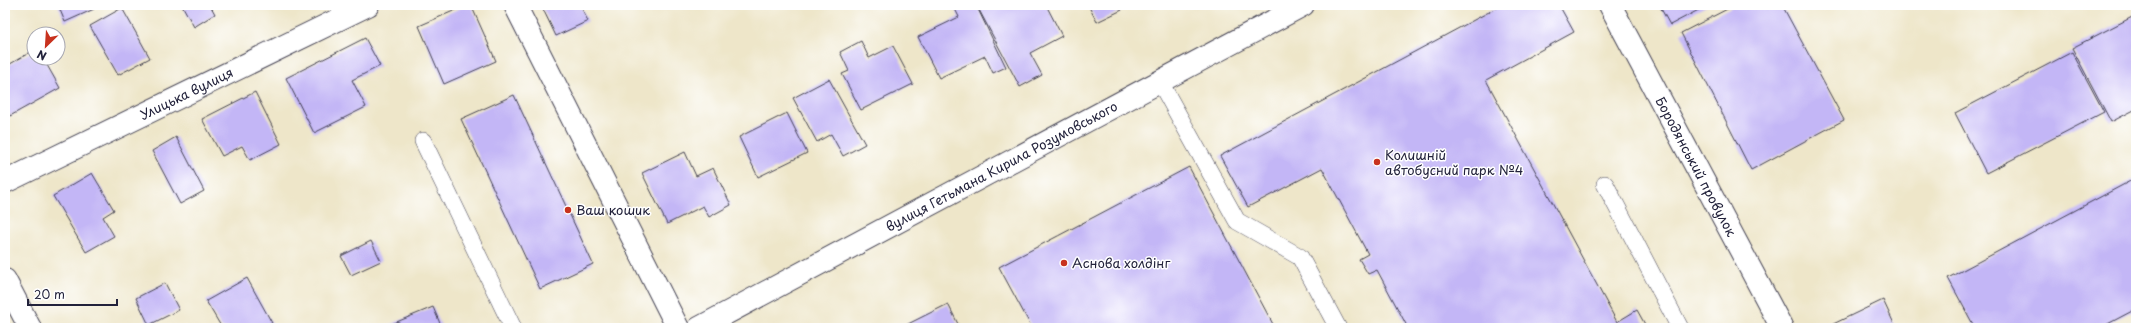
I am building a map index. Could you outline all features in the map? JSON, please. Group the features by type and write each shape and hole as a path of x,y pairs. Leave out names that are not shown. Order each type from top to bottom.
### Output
{"street":[{"name":"Улицька вулиця","path":"5,182 368,5"},
{"path":"515,5 678,328"},
{"name":"вулиця Гетьмана Кирила Розумовського","path":"699,328 1304,5"},
{"name":"Бородянський провулок","path":"1610,5 1782,328"},
{"path":"5,280 30,328"}],"lane":[{"path":"1160,82 1237,221 1300,257 1338,328"},
{"path":"424,141 513,328"},
{"path":"1605,184 1680,328"}],"building":[{"path":"58,5 92,5 94,9 65,22"},
{"path":"182,5 210,5 215,14 194,27"},
{"path":"467,5 471,5 496,61 444,84 419,26"},
{"path":"541,5 580,5 588,21 556,36"},
{"path":"953,5 976,5 1006,67 993,73 985,56 939,78 918,37 959,17"},
{"path":"983,5 1046,5 1062,36 1030,53 1042,75 1020,87 978,8"},
{"path":"1088,5 1119,5 1122,10 1097,22"},
{"name":"Колишній автобусний парк №4","path":"1502,5 1559,5 1574,32 1486,80 1617,322 1637,310 1647,328 1408,328 1377,270 1368,274 1359,259 1368,254 1322,168 1248,207 1220,156"},
{"path":"1659,5 1708,5 1670,25"},
{"path":"1735,5 1782,5 1844,120 1751,170 1681,33"},
{"path":"122,8 150,58 118,75 90,26"},
{"path":"2136,15 2136,109 2111,122 2072,48"},
{"path":"365,38 380,66 352,80 366,107 314,133 286,78"},
{"path":"861,41 869,58 893,46 913,84 861,110 842,74 849,71 840,52"},
{"path":"2072,52 2104,112 1986,173 1955,113"},
{"path":"26,55 26,66 48,66 60,88 10,116 5,106 5,67"},
{"path":"829,79 865,144 843,156 831,134 817,142 793,98"},
{"path":"255,92 281,144 250,160 242,146 222,156 202,119"},
{"path":"514,95 593,264 540,289 461,119"},
{"path":"787,113 807,153 758,177 739,137"},
{"path":"176,137 204,191 180,204 152,151"},
{"path":"685,152 696,176 713,168 731,205 709,217 703,206 667,224 642,173"},
{"path":"1189,167 1275,328 1032,328 999,267"},
{"path":"92,173 114,210 103,217 114,236 86,252 53,196"},
{"path":"2136,178 2136,309 2100,328 1975,328 1948,278"},
{"path":"371,241 381,261 351,275 341,256"},
{"path":"247,278 272,323 262,328 222,328 206,301"},
{"path":"165,283 179,310 149,325 136,298"},
{"path":"1883,300 1896,328 1827,328 1827,327"},
{"path":"948,304 960,328 900,328"},
{"path":"433,307 442,328 382,328"}],"place":[{"name":"Колишній автобусний парк №4","path":"1377,162"},
{"name":"Ваш кошик","path":"568,210"},
{"name":"Аснова холдінг","path":"1064,263"}]}
